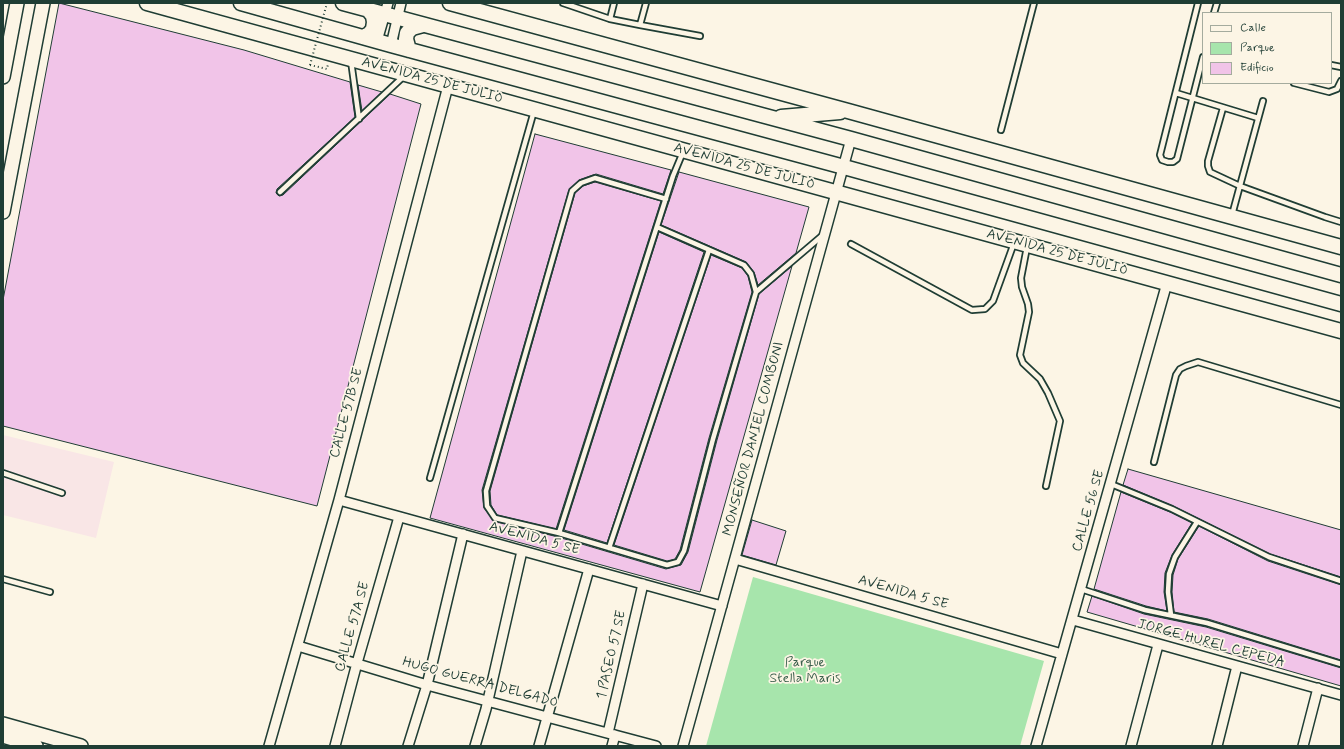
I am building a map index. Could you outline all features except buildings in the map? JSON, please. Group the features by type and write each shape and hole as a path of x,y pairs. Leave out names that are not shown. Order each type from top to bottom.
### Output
{"main road":[{"path":"3,77 16,3"},
{"path":"3,212 43,3"},
{"name":"AVENIDA 25 DE JULIO","path":"147,3 1341,331"},
{"name":"AVENIDA 25 DE JULIO","path":"241,3 409,50 844,166 1341,304"},
{"path":"343,3 369,10 390,12 424,25 851,139 1341,275"},
{"path":"450,3 1341,247"},
{"path":"363,37 369,34 373,29 373,16 369,10"},
{"path":"409,50 406,39 407,33 412,28 424,25"},
{"path":"772,118 848,111"},
{"path":"3,724 81,746"},
{"path":"3,736 36,746"}],"street":[{"path":"377,41 390,12 401,3"},
{"path":"390,12 391,45"},
{"name":"CALLE 57B SE","path":"269,746 339,500 448,86"},
{"name":"MONSEÑOR DANIEL COMBONI","path":"683,746 851,139"},
{"name":"CALLE 56 SE","path":"1036,746 1082,589 1167,283"},
{"name":"AVENIDA 5 SE","path":"339,500 722,606"},
{"name":"CALLE 57A SE","path":"335,746 399,517"},
{"path":"408,746 427,684 463,534"},
{"path":"475,746 488,700 522,551"},
{"name":"AVENIDA 5 SE","path":"735,558 1062,654"},
{"path":"539,746 589,569"},
{"name":"1 PASEO 57 SE","path":"612,746 611,734 643,584"},
{"name":"JORGE HUREL CEPEDA","path":"1073,620 1341,695"},
{"path":"1131,746 1158,645"},
{"name":"HUGO GUERRA DELGADO","path":"298,646 427,684 656,746"},
{"path":"1217,746 1237,666"},
{"path":"1303,746 1318,688"}],"lane":[{"path":"563,3 610,19 640,26 700,36"},
{"path":"610,19 614,3"},
{"path":"640,26 646,3"},
{"path":"1001,130 1034,3"},
{"path":"1198,3 1160,155 1162,160 1173,162 1178,159 1202,61"},
{"path":"351,59 358,119"},
{"path":"280,192 406,74"},
{"path":"1298,84 1329,92 1337,89 1341,81"},
{"path":"1176,93 1258,118"},
{"path":"1232,217 1262,102"},
{"path":"1223,108 1208,161 1210,172 1240,186 1341,222"},
{"path":"430,478 534,109"},
{"path":"559,533 683,150"},
{"path":"657,227 744,265 751,274 756,292 713,439 684,551 678,562 667,565 559,533 495,518 487,506 486,491 572,191 581,183 595,178 666,200"},
{"path":"756,292 825,233"},
{"path":"851,244 972,310 985,309 993,302 1021,243"},
{"path":"1021,243 1022,287 1029,312 1020,355 1023,363 1040,379 1048,393 1060,422 1046,486"},
{"path":"609,548 709,250"},
{"path":"1154,462 1176,375 1180,369 1198,362 1341,405"},
{"path":"3,473 62,493"},
{"path":"1111,484 1172,509 1268,557 1341,581"},
{"path":"1171,615 1168,592 1169,574 1175,557 1197,522"},
{"path":"3,579 50,592"},
{"path":"1082,589 1145,610 1207,623 1341,664"}],"path":[{"path":"327,3 310,65 327,69"}],"shaded area":[{"path":"3,435 114,462 96,538 3,515"}],"green space":[{"name":"Parque Stella Maris","path":"753,577 1044,661 1020,746 706,746"}]}
